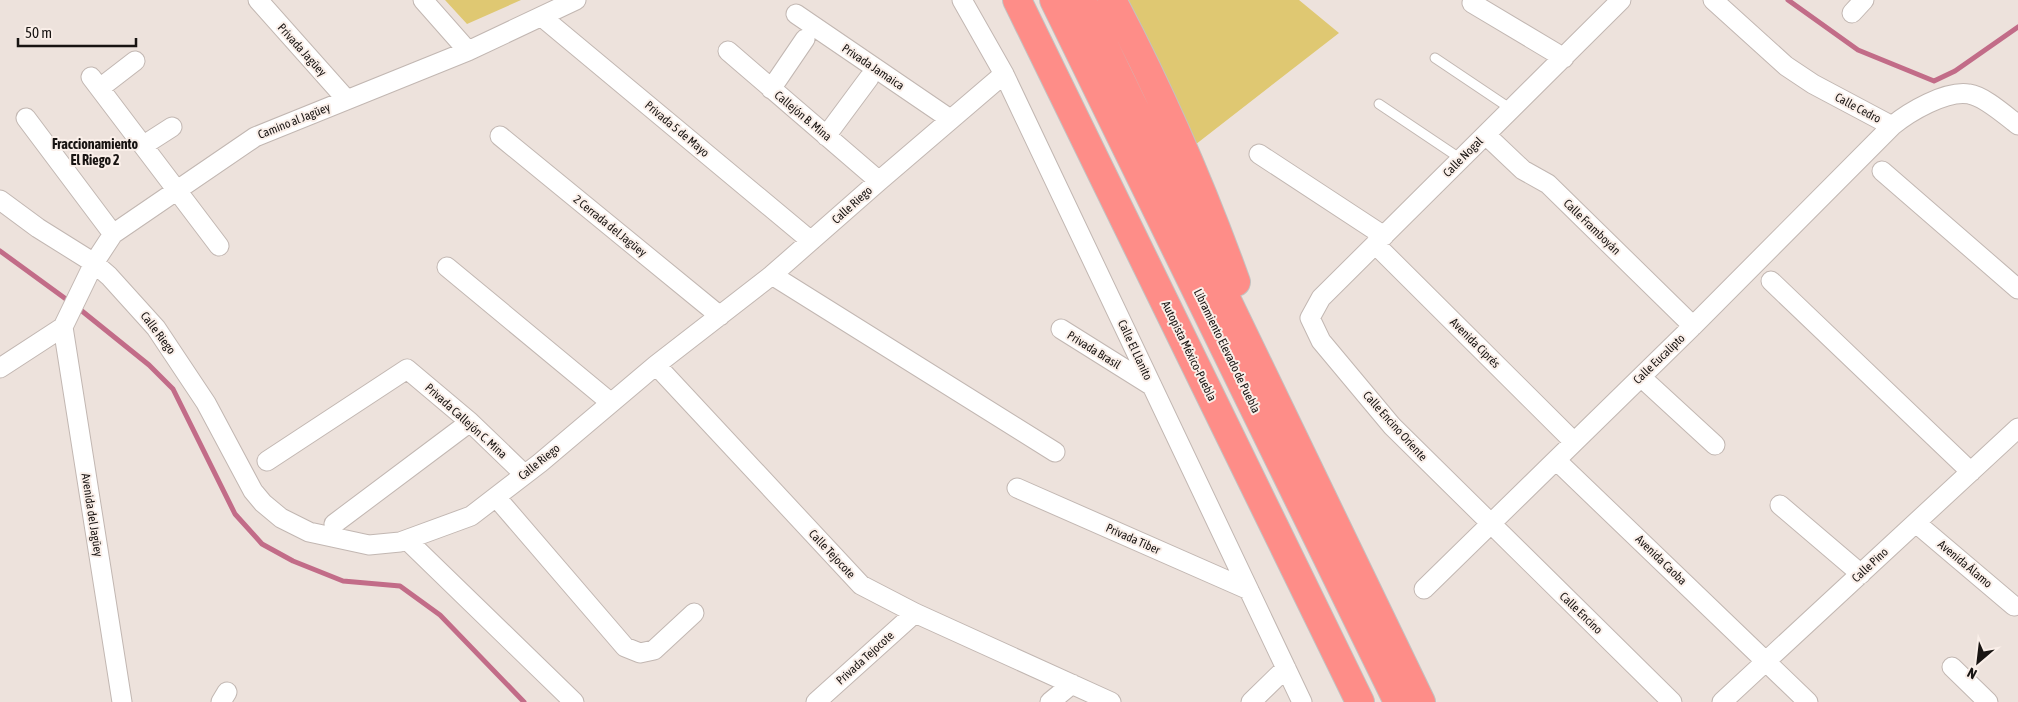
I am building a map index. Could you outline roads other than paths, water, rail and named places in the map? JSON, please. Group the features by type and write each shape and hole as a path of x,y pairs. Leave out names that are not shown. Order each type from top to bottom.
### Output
{"highway":[{"name":"Autopista México-Puebla","path":"1018,0 1360,702"},
{"name":"Libramiento Elevado de Puebla","path":"1030,0 1372,702"},
{"name":"Libramiento Elevado de Puebla","path":"1054,0 1398,702"},
{"path":"1082,0 1421,702"},
{"path":"1112,0 1175,129 1217,230 1239,289 1253,351"}],"street":[{"name":"Privada Jagüey","path":"258,0 347,100"},
{"path":"423,0 468,51"},
{"name":"Camino al Jagüey","path":"65,322 94,263 113,234 255,137 468,51 576,0"},
{"name":"Calle El Llanito","path":"962,0 1004,74 1302,702"},
{"name":"Calle Nogal","path":"1310,318 1322,298 1621,0"},
{"name":"Calle Cedro","path":"1713,0 1786,66 1812,84 1892,126 1905,116 1947,95 1969,94 1988,103 2018,125"},
{"path":"1472,3 1564,58"},
{"name":"Privada Jamaica","path":"796,14 950,120"},
{"name":"Privada 5 de Mayo","path":"542,17 811,240"},
{"path":"771,89 806,39"},
{"name":"Callejón B. Mina","path":"728,51 878,181"},
{"path":"135,61 95,82 219,246"},
{"name":"Calle Riego","path":"0,200 38,228 94,263 109,276 156,328 206,403 253,491 263,503 281,518 309,532 369,545 407,540 471,516 540,463 656,365 772,275 878,181 1004,74"},
{"path":"826,136 869,78"},
{"path":"26,118 113,234"},
{"name":"Calle Eucalipto","path":"1424,589 1693,326 1892,126"},
{"path":"144,146 172,127"},
{"name":"Calle Framboyán","path":"1486,135 1523,170 1548,184 1693,326"},
{"name":"2 Cerrada del Jagüey","path":"500,136 720,316"},
{"name":"Avenida Ciprés","path":"1259,154 1380,240 1574,442"},
{"path":"1882,171 2018,289"},
{"path":"447,267 610,402"},
{"path":"772,275 1055,452"},
{"path":"1771,280 1971,472"},
{"name":"Calle Encino Oriente","path":"1310,318 1322,340 1392,426 1491,524"},
{"path":"0,368 65,322"},
{"name":"Avenida del Jagüey","path":"65,322 122,702"},
{"name":"Privada Brasil","path":"1061,329 1152,386"},
{"name":"Calle Tejocote","path":"656,365 861,584 915,613 1109,702"},
{"name":"Privada Callejón C. Mina","path":"267,461 407,369 470,422 524,474"},
{"path":"1641,377 1715,445"},
{"path":"334,524 470,422"},
{"name":"Calle Pino","path":"1722,702 2018,428"},
{"name":"Avenida Caoba","path":"1556,460 1808,702"},
{"name":"Privada Tiber","path":"1017,488 1248,590"},
{"path":"496,497 625,647 640,653 654,650 694,612"},
{"path":"1780,505 1861,574"},
{"name":"Avenida Álamo","path":"1916,522 2014,606"},
{"name":"Calle Encino","path":"1491,524 1672,702"},
{"path":"407,540 574,702"},
{"name":"Privada Tejocote","path":"816,702 915,613"},
{"path":"1952,667 1988,702"},
{"path":"1250,702 1286,668"},
{"path":"1050,702 1072,684"}],"lane":[{"path":"1435,58 1511,110"},
{"path":"1379,104 1461,159"}],"waterway":[{"path":"1788,0 1858,50 1934,81 1955,71 2018,27"},
{"path":"0,251 70,302"},
{"path":"77,307 149,365 173,389 235,514 262,544 293,561 343,581 400,586 440,615 524,702"}],"district":[{"name":"Fraccionamiento El Riego 2","path":"95,152"}]}
